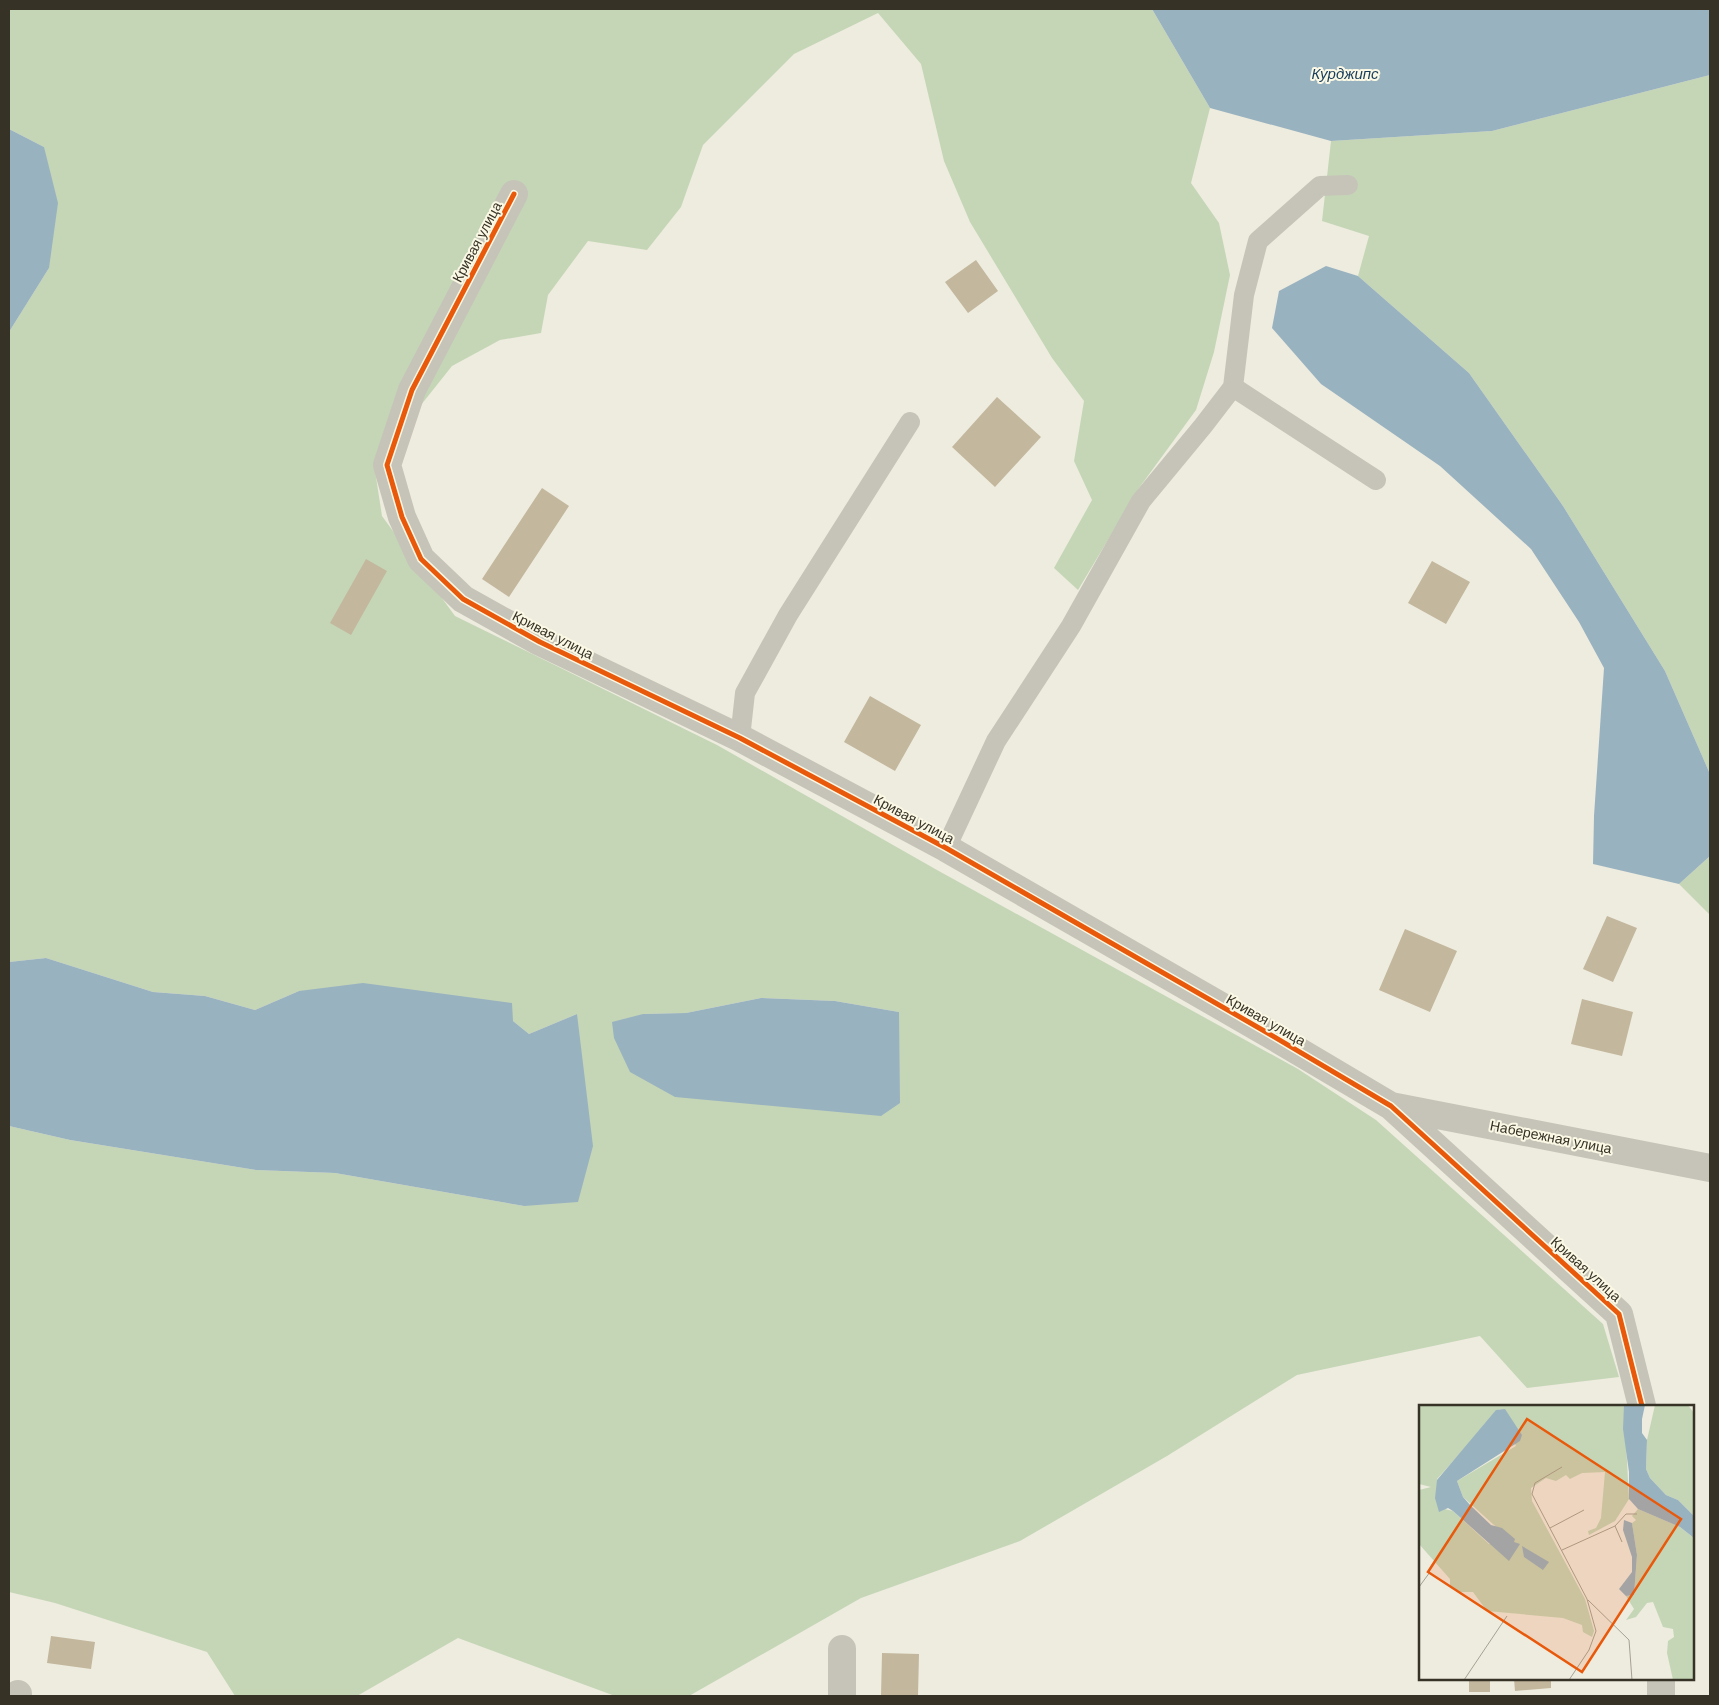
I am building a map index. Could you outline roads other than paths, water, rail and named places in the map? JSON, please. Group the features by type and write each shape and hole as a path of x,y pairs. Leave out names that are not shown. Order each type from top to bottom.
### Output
{"street":[{"name":"Кривая улица","path":"514,194 412,390 387,465 402,517 421,559 463,599 540,642 740,738 946,848 1391,1106 1619,1314 1642,1405"},
{"name":"Набережная улица","path":"1391,1106 1710,1168"},
{"path":"842,1649 842,1696"},
{"path":"1661,1680 1661,1696"}],"lane":[{"path":"946,848 996,741 1071,626 1141,500 1203,426 1232,387 1244,295 1258,241 1320,186 1348,184"},
{"path":"1232,387 1376,480"},
{"path":"740,738 745,693 788,615 910,422"}],"water":[{"name":"Курджипс","path":"1152,9 1710,9 1710,75 1492,131 1331,141 1210,108"},
{"path":"9,129 44,147 58,203 49,268 9,332"},
{"path":"1326,266 1358,276 1469,373 1563,506 1665,671 1710,774 1710,856 1679,884 1593,864 1594,816 1604,668 1579,622 1531,549 1440,466 1321,384 1272,328 1279,291"},
{"path":"46,958 153,992 205,996 255,1010 299,991 363,983 512,1003 513,1021 529,1034 577,1014 593,1146 578,1202 524,1206 335,1173 256,1170 70,1140 9,1126 9,962"},
{"path":"761,998 835,1001 899,1012 900,1103 881,1116 675,1097 630,1072 614,1038 612,1022 643,1014 686,1013"}]}
